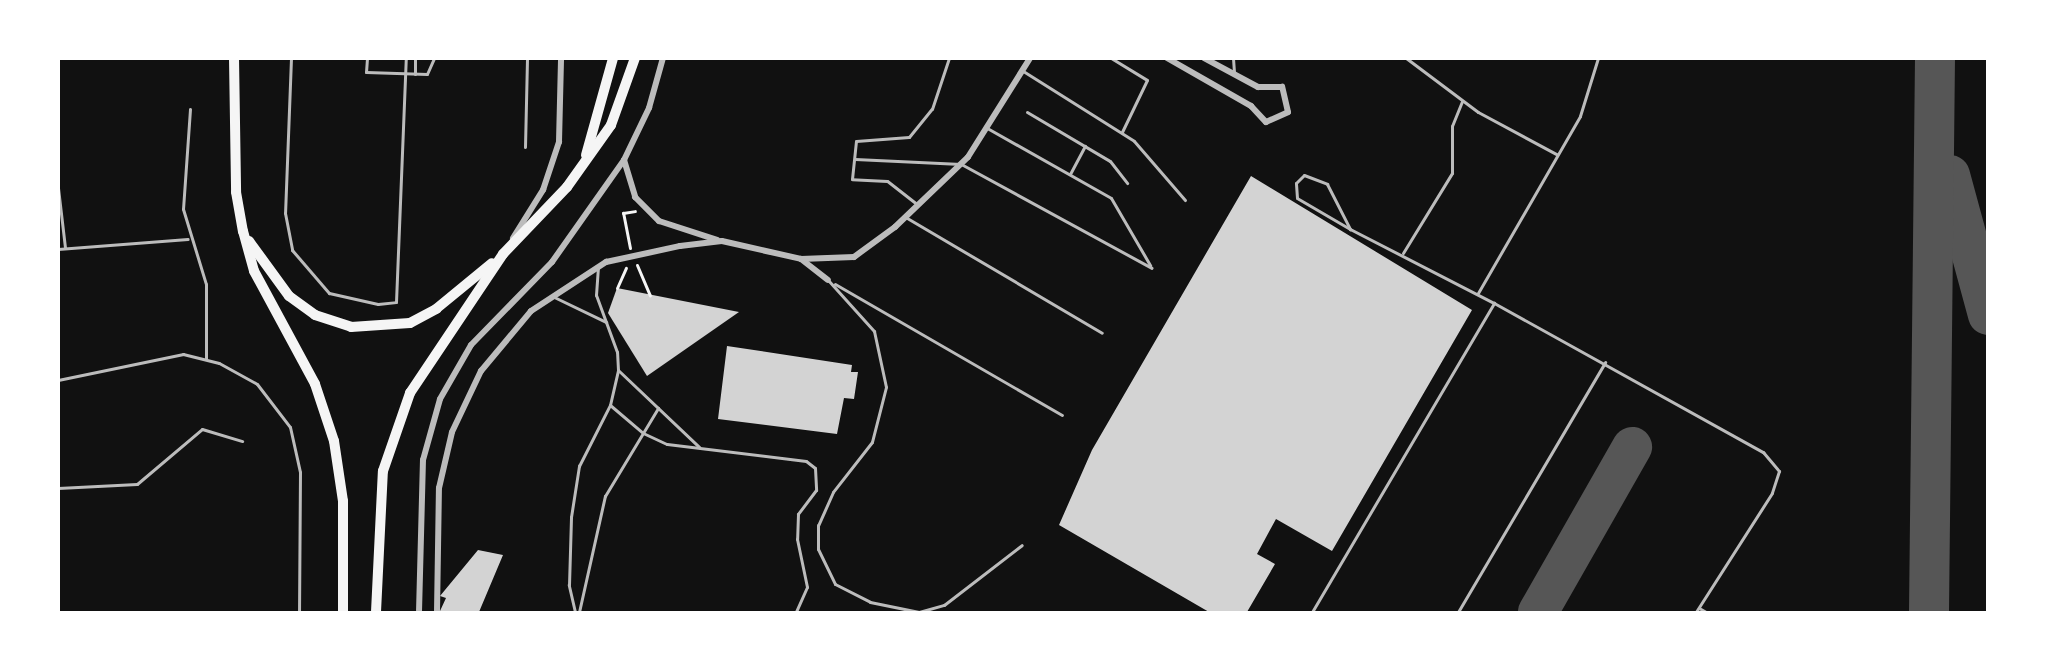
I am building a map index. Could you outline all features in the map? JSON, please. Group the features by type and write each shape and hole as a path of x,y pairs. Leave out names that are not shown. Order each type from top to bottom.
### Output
{"main road":[{"path":"234,58 236,192 243,231 254,271 315,384 334,441 343,501 343,612"},
{"path":"586,158 613,58"},
{"path":"243,231 289,296 315,315 351,327 410,322 436,309 503,254 567,187 611,125 635,58"},
{"path":"376,612 377,521 396,427 415,383 503,254"}],"street":[{"path":"503,254 543,190 559,142 561,58"},
{"path":"419,612 423,460 440,399 471,345 552,262 624,160 649,108 663,58"},
{"path":"624,160 635,197 646,209 677,231 801,259 854,257 906,217 961,164 987,128 1030,58"},
{"path":"1167,58 1251,106 1266,122 1288,112 1282,87 1258,87 1204,58"},
{"path":"437,612 439,488 452,432 500,344 552,297 598,266 632,256 722,241"},
{"path":"801,259 828,280"}],"lane":[{"path":"291,58 285,213 292,250 329,293 365,303 396,302 406,58"},
{"path":"367,58 366,72 406,74 427,74 434,58"},
{"path":"415,58 415,74"},
{"path":"525,147 527,58"},
{"path":"918,205 887,181 852,179 856,141 898,141 917,129 932,109 949,58"},
{"path":"1111,58 1147,80 1121,132"},
{"path":"1233,58 1234,75"},
{"path":"1406,58 1462,101 1556,154"},
{"path":"1478,293 1556,154 1580,116 1598,58"},
{"path":"1023,71 1121,132 1185,200"},
{"path":"1403,253 1452,173 1452,126 1462,101"},
{"path":"190,109 183,209 188,239 206,284 206,358"},
{"path":"1028,112 1117,166 1127,183"},
{"path":"855,159 961,164 1152,267 1111,198 987,128"},
{"path":"1070,174 1085,146"},
{"path":"1350,229 1327,184 1312,175 1299,178 1297,198 1350,229 1403,253 1605,362 1763,452 1779,471 1772,493 1696,612"},
{"path":"58,188 65,248"},
{"path":"906,217 1102,333"},
{"path":"58,249 188,239"},
{"path":"577,612 570,574 578,477 610,405 618,370 606,322 596,295 598,266"},
{"path":"828,280 1062,415"},
{"path":"828,280 874,331 886,387 872,442 833,492 818,525 818,549 835,584 892,610 920,612 945,605 1022,545"},
{"path":"552,297 606,322"},
{"path":"1312,612 1494,303"},
{"path":"58,380 164,356 206,358 257,384 290,427 300,472 299,612"},
{"path":"1458,612 1605,362"},
{"path":"618,370 701,448"},
{"path":"610,405 643,433 667,444 806,461 815,468 816,490 798,514 797,539 807,587 796,612"},
{"path":"577,612 605,496 658,408"},
{"path":"58,488 137,484 202,429 242,441"},
{"path":"1699,608 1706,612"}],"path":[{"path":"646,209 623,213 632,256 651,295"},
{"path":"618,288 632,256"}],"building":[{"path":"1251,176 1472,310 1332,551 1276,519 1257,554 1275,564 1247,612 1209,612 1059,525 1092,450"},
{"path":"617,288 739,312 647,376 608,313"},
{"path":"727,346 852,365 851,372 858,372 854,399 844,398 837,434 718,419"},
{"path":"478,550 503,555 479,612 440,611 446,598 440,596"}],"taxiway":[{"path":"1929,612 1935,58"},
{"path":"1950,175 1988,315"},
{"path":"1538,612 1632,447"}]}
